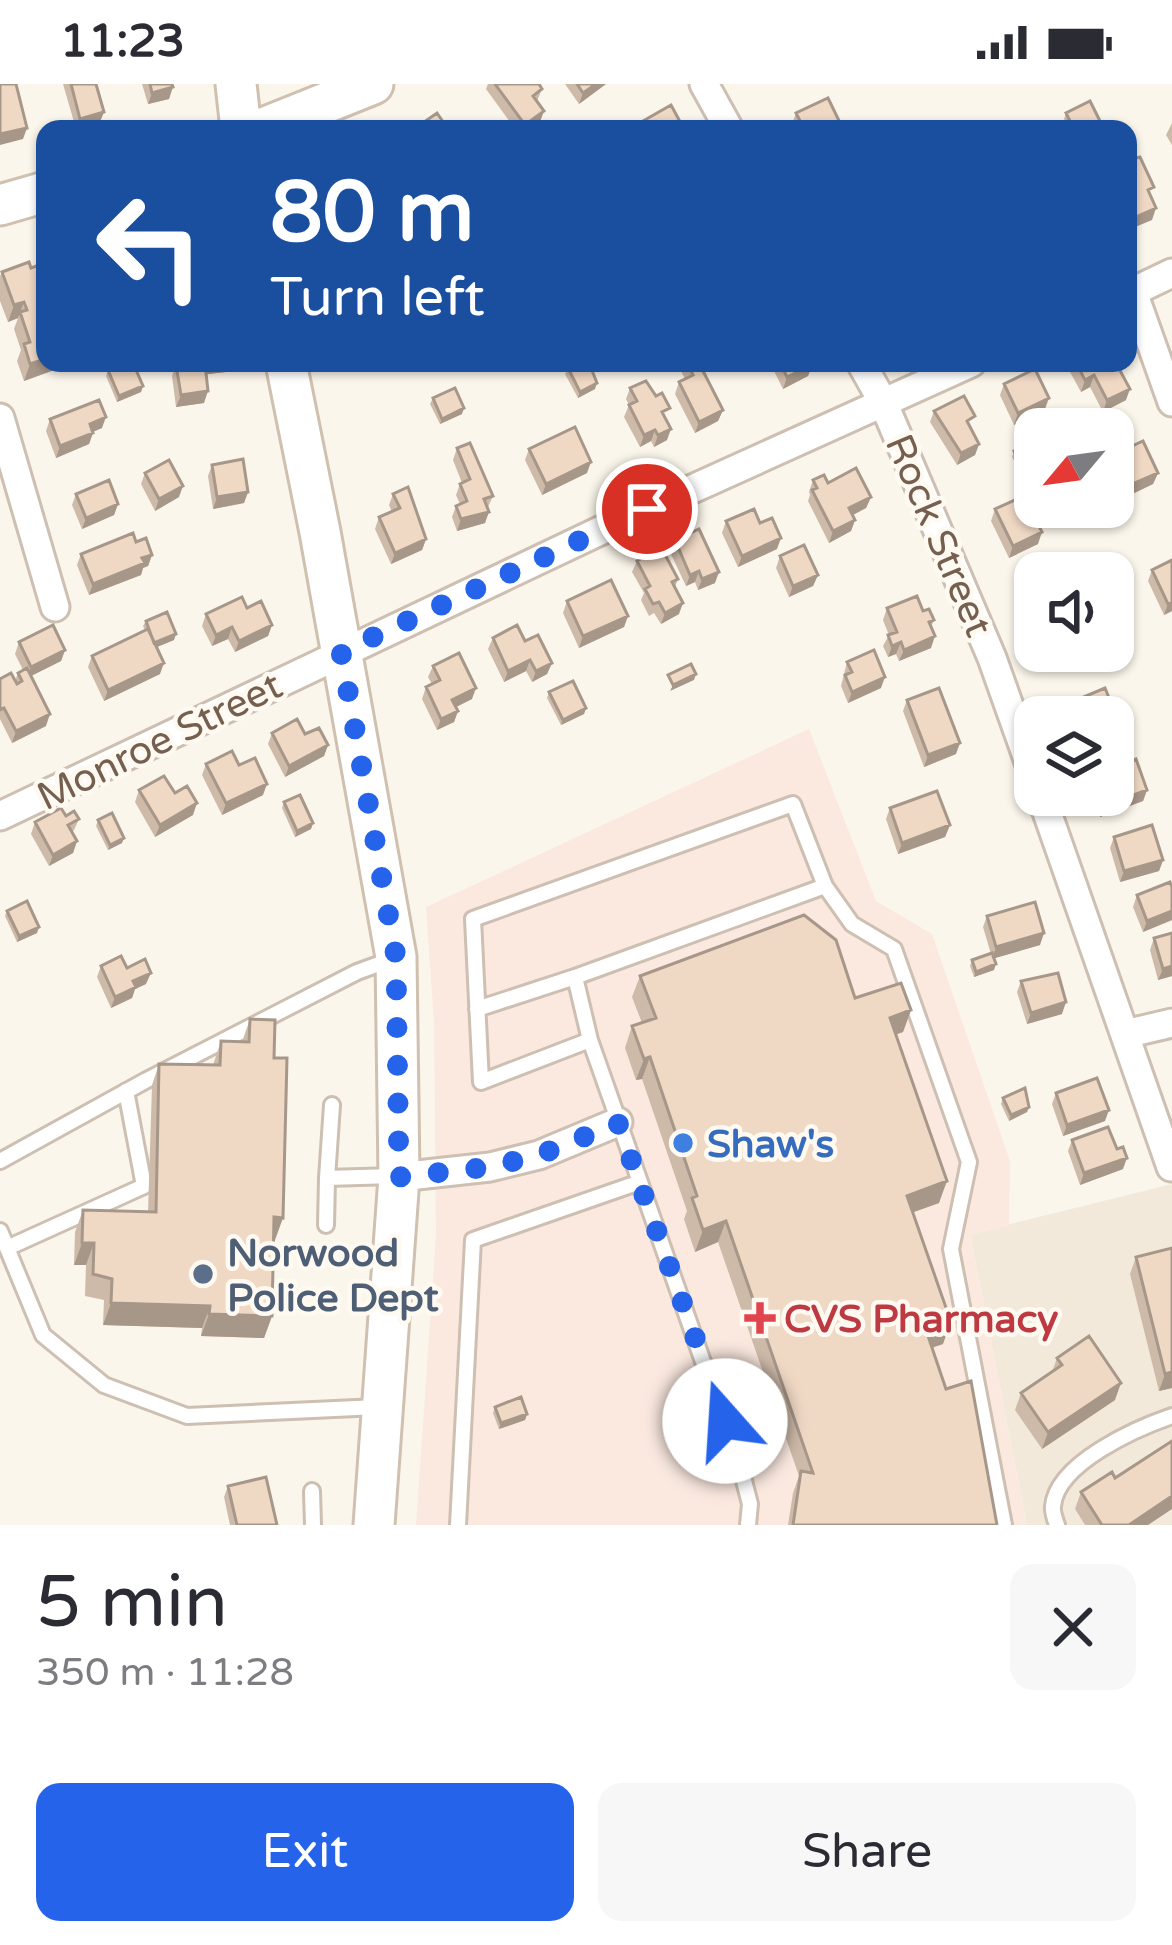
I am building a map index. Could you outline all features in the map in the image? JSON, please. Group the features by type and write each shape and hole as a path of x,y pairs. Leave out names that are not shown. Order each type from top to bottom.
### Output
{"main road":[{"path":"236,84 241,120"},
{"path":"284,120 374,84"},
{"path":"0,205 36,195"},
{"path":"288,372 396,957 399,1177 374,1525"}],"street":[{"path":"704,84 724,120"},
{"path":"1137,290 1172,273"},
{"path":"1137,309 1172,402"},
{"name":"Rock Street","path":"866,372 992,658 1014,720"},
{"name":"Monroe Street","path":"0,816 341,652 951,372"},
{"path":"0,418 55,607"},
{"path":"1048,816 1171,1166"},
{"path":"1125,1034 1172,1023"},
{"path":"399,1177 523,1160 618,1123"}],"lane":[{"path":"590,1040 481,1082 473,919 793,804 825,886 852,924 894,949 969,1162 951,1249 1004,1525"},
{"path":"477,1009 825,886"},
{"path":"0,1161 357,972 396,957"},
{"path":"575,977 590,1040 742,1473 750,1504 748,1525"},
{"path":"7,1248 144,1186 126,1091"},
{"path":"326,1225 332,1105"},
{"path":"327,1178 399,1177"},
{"path":"458,1525 473,1240 640,1182"},
{"path":"0,1231 43,1335 104,1385 187,1416 383,1406"},
{"path":"1057,1525 1053,1506 1064,1480 1094,1453 1172,1416"},
{"path":"312,1491 313,1525"}],"shaded area":[{"path":"809,729 876,901 932,934 1010,1161 1009,1226 970,1235 1027,1525 416,1525 436,1234 434,1022 426,907"},
{"path":"1172,1184 1172,1525 1027,1525 970,1234"}],"building":[{"path":"0,84 16,84 27,128 0,134"},
{"path":"71,84 96,84 104,112 80,119"},
{"path":"150,84 172,84 173,87 152,93"},
{"path":"495,84 539,84 542,89 533,96 544,111 532,120 521,120"},
{"path":"828,98 839,120 800,120 796,113"},
{"path":"1090,101 1100,120 1070,120 1066,113"},
{"path":"671,105 679,120 645,120"},
{"path":"1137,158 1154,187 1148,190 1156,208 1137,216"},
{"path":"29,262 31,268 36,266 36,362 30,364 24,344 30,342 20,312 27,310 24,302 14,305 2,272"},
{"path":"109,372 137,372 143,386 119,396"},
{"path":"177,372 206,372 208,391 181,395"},
{"path":"570,372 593,372 597,383 580,392"},
{"path":"704,372 723,410 699,422 679,382"},
{"path":"1036,372 1049,398 1028,408 1016,408 1004,384"},
{"path":"1081,372 1121,372 1130,389 1107,400 1094,375 1085,380"},
{"path":"646,381 656,396 662,393 670,408 662,412 671,429 658,435 655,430 644,435 629,405 637,401 630,388"},
{"path":"455,388 464,408 442,419 433,398"},
{"path":"964,396 975,416 967,421 979,444 961,453 934,411"},
{"path":"99,400 106,417 90,424 93,433 60,446 50,419"},
{"path":"575,427 591,462 546,484 529,449"},
{"path":"1143,441 1158,473 1134,483 1134,445"},
{"path":"470,443 493,496 484,499 489,512 461,519 456,506 467,501 460,484 470,479 457,448"},
{"path":"243,459 248,492 217,497 212,465"},
{"path":"169,460 183,486 159,499 145,473"},
{"path":"856,468 871,497 849,508 855,520 833,531 812,490 817,488 813,480 824,475 828,483"},
{"path":"109,480 118,504 86,518 76,494"},
{"path":"408,487 426,539 395,553 379,517 400,508 393,494"},
{"path":"1014,500 1014,528 1040,528 1042,532 1013,546 995,509"},
{"path":"754,509 760,523 772,518 781,538 742,556 726,521"},
{"path":"699,529 719,572 702,579 699,571 690,575 675,540"},
{"path":"133,533 136,542 146,538 152,555 142,558 145,563 93,584 81,554"},
{"path":"804,545 818,575 793,586 780,556"},
{"path":"661,547 678,579 672,582 683,603 665,613 659,602 653,604 637,561"},
{"path":"1172,560 1172,602 1168,604 1152,570"},
{"path":"611,580 628,616 583,636 567,601"},
{"path":"917,596 923,611 929,609 934,620 929,622 935,636 904,650 901,642 892,646 888,635 897,632 887,608"},
{"path":"242,597 247,608 261,601 272,625 239,641 232,627 216,635 206,614"},
{"path":"167,612 176,634 154,643 146,621"},
{"path":"53,625 65,650 31,667 19,642"},
{"path":"517,625 525,641 538,635 552,663 536,671 530,660 508,671 493,638"},
{"path":"148,629 164,663 108,690 92,656"},
{"path":"874,650 885,677 852,692 845,675 852,672 847,662"},
{"path":"459,653 476,688 452,700 458,711 441,719 426,687 440,680 433,666"},
{"path":"691,664 696,674 673,685 668,675"},
{"path":"27,668 50,714 16,731 4,708 0,710 0,679 11,673 17,684 22,681 18,673"},
{"path":"573,681 586,708 563,720 549,692"},
{"path":"939,688 960,743 928,755 907,700"},
{"path":"297,719 305,734 319,728 328,745 289,766 272,733"},
{"path":"232,751 239,765 255,758 267,784 226,803 206,764"},
{"path":"1134,760 1147,790 1134,795"},
{"path":"164,776 175,793 187,786 197,803 160,825 139,790"},
{"path":"937,791 950,825 902,843 890,808"},
{"path":"300,795 313,823 297,831 284,802"},
{"path":"61,808 66,816 74,811 79,819 68,825 77,841 53,855 35,822"},
{"path":"112,813 124,838 110,845 98,820"},
{"path":"1152,825 1163,860 1124,871 1114,837"},
{"path":"1170,882 1172,911 1147,921 1137,895"},
{"path":"27,901 39,927 19,936 7,911"},
{"path":"1035,902 1044,933 996,947 987,916"},
{"path":"804,915 836,940 855,998 901,983 911,1010 890,1018 947,1181 907,1196 951,1322 926,1330 946,1389 971,1381 997,1525 793,1525 801,1471 813,1473 726,1221 703,1230 692,1198 697,1196 650,1057 644,1059 632,1026 656,1018 640,976"},
{"path":"1172,933 1172,966 1163,969 1154,938"},
{"path":"992,953 996,964 976,972 972,960"},
{"path":"121,956 127,968 145,959 151,973 115,997 101,966"},
{"path":"1058,973 1066,1002 1031,1013 1021,981"},
{"path":"250,1019 275,1020 274,1058 287,1058 283,1218 274,1217 272,1316 209,1314 210,1306 111,1303 112,1279 93,1274 94,1243 82,1243 83,1210 156,1212 159,1064 220,1065 221,1041 249,1042"},
{"path":"1097,1078 1109,1110 1067,1125 1056,1093"},
{"path":"1025,1088 1029,1107 1011,1115 1003,1098"},
{"path":"1108,1127 1117,1149 1123,1147 1127,1158 1084,1173 1072,1140"},
{"path":"1172,1248 1172,1372 1165,1374 1136,1257"},
{"path":"1089,1336 1121,1383 1048,1432 1021,1393 1062,1365 1057,1358"},
{"path":"521,1397 527,1414 501,1423 495,1407"},
{"path":"1172,1441 1172,1496 1129,1525 1102,1525 1081,1492 1112,1472 1115,1478"},
{"path":"266,1477 277,1525 237,1525 228,1486"}],"place":[{"name":"Shaw's","path":"683,1143"},
{"name":"Norwood Police Dept","path":"203,1274"},
{"name":"CVS Pharmacy","path":"760,1318"}],"route":[{"path":"647,509 341,652 396,957 399,1177 453,1173 539,1155 618,1123 725,1421"}]}
